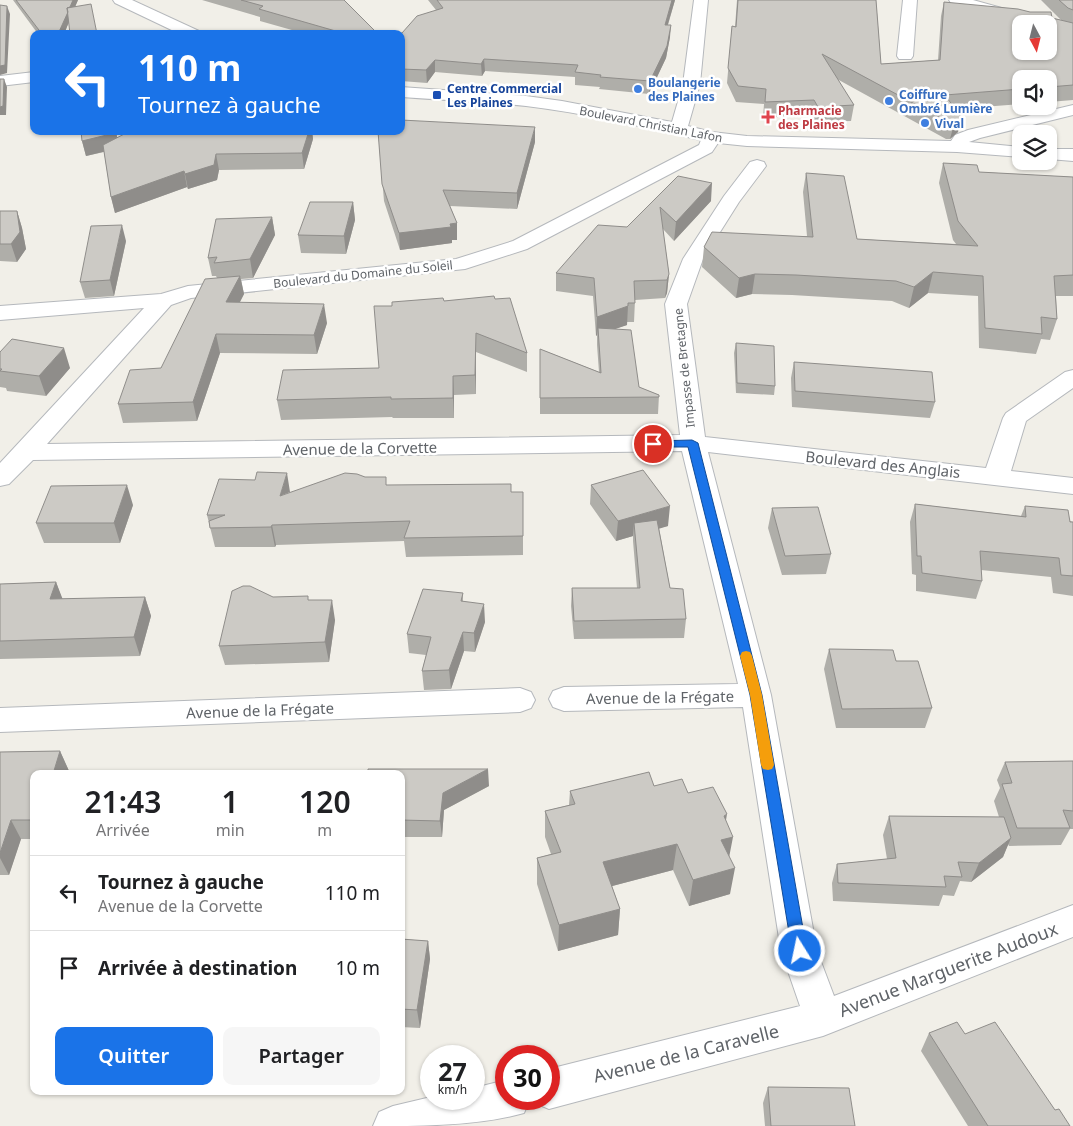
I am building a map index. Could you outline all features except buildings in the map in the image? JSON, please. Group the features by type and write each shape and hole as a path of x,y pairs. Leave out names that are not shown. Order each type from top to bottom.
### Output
{"street":[{"path":"120,0 184,30"},
{"path":"678,130 684,118 688,99 701,0"},
{"path":"905,56 910,0"},
{"path":"964,1 1014,15"},
{"path":"0,81 30,77"},
{"name":"Boulevard Christian Lafon","path":"405,92 526,101 643,121 712,137 773,143 1012,151"},
{"path":"957,148 961,139 974,134 1073,110"},
{"name":"Boulevard du Domaine du Soleil","path":"0,313 163,300 188,292 458,265 520,246 706,148 712,137"},
{"path":"1057,154 1073,155"},
{"name":"Impasse de Bretagne","path":"757,166 731,200 693,259 676,304 692,443 756,695 800,951 823,1018"},
{"path":"0,478 26,452 163,300"},
{"path":"996,477 1015,418 1073,377"},
{"name":"Avenue de la Corvette","path":"26,452 692,443"},
{"name":"Boulevard des Anglais","path":"692,443 1073,486"},
{"name":"Avenue de la Frégate","path":"564,699 756,695"},
{"name":"Avenue de la Frégate","path":"0,720 520,700"},
{"name":"Avenue Marguerite Audoux","path":"823,1018 1073,920"},
{"name":"Avenue de la Caravelle","path":"560,1086 823,1018"},
{"path":"393,1126 495,1102"}],"slow traffic":[{"path":"746,656 756,695 768,765"}],"place":[{"name":"Boulangerie des Plaines","path":"638,89"},
{"name":"Centre Commercial Les Plaines","path":"437,95"},
{"name":"Coiffure Ombré Lumière","path":"889,101"},
{"name":"Pharmacie des Plaines","path":"768,117"},
{"name":"Vival","path":"925,123"}],"route":[{"path":"653,444 692,443 756,695 800,951"}]}
